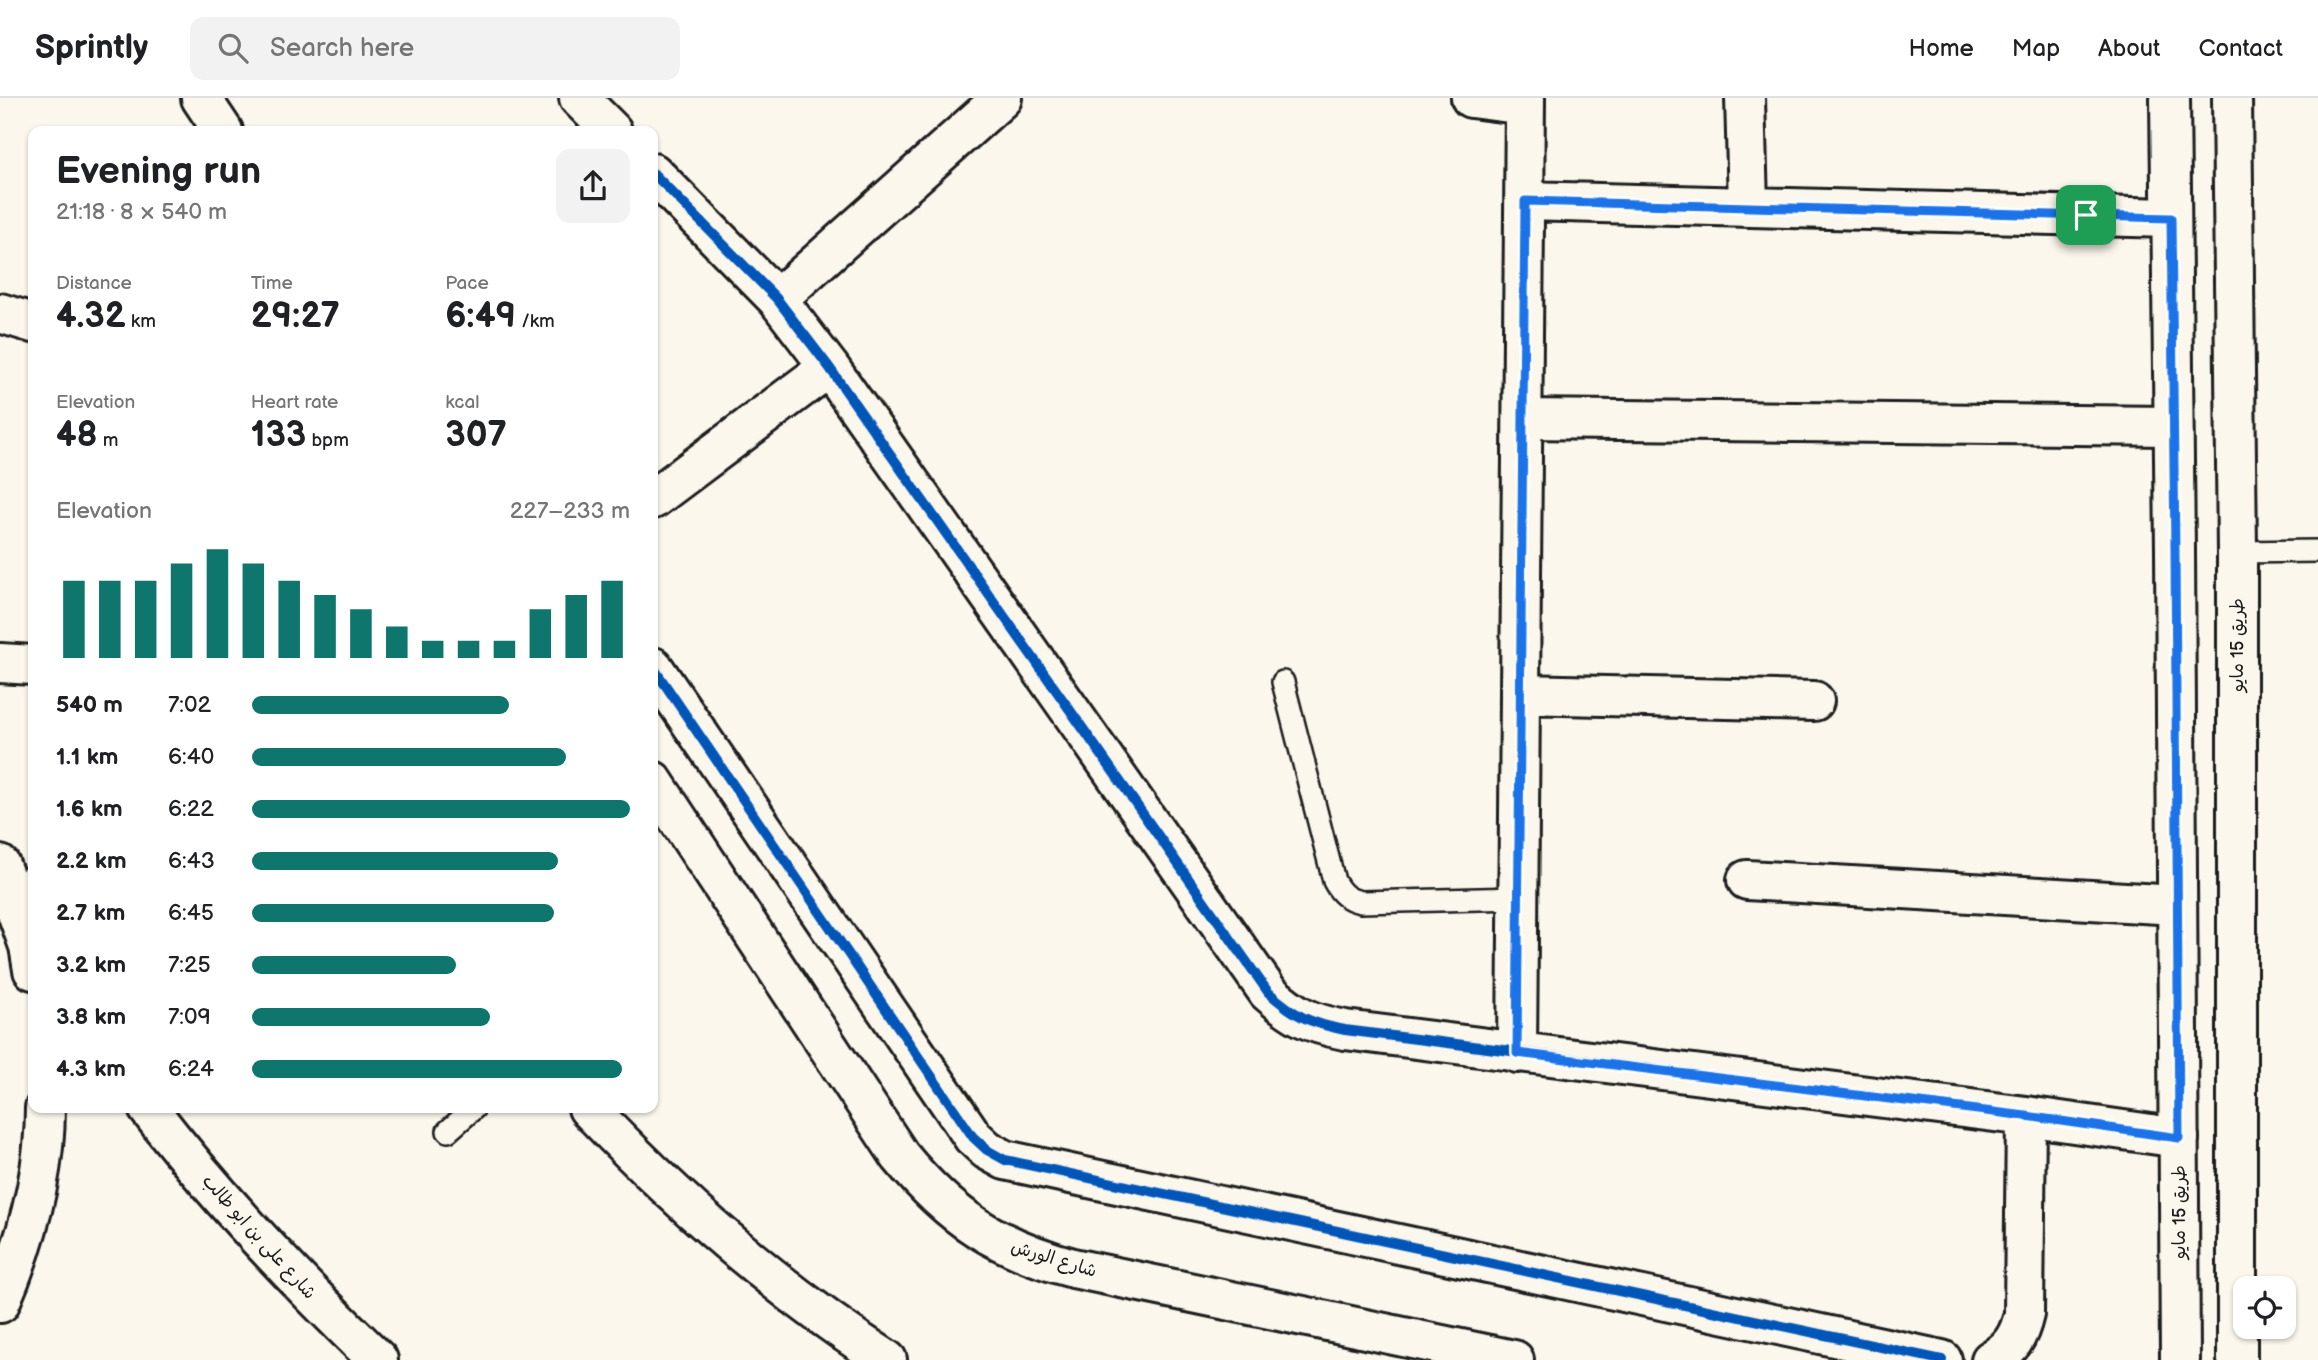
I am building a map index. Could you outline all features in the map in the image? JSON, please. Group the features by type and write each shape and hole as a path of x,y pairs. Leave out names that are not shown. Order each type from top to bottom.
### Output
{"street":[{"path":"201,98 220,126"},
{"path":"777,299 1002,98"},
{"path":"1471,98 1525,101 1517,1053"},
{"path":"1745,98 1748,205"},
{"name":"طريق 15 مايو","path":"2170,98 2180,1360"},
{"name":"طريق 15 مايو","path":"2232,98 2237,552 2237,1360"},
{"path":"658,178 777,299 829,367 1268,992 1290,1012 1316,1024 1517,1053 2026,1116 2179,1138"},
{"path":"1525,201 2171,218"},
{"path":"0,313 28,321"},
{"path":"658,495 829,367"},
{"path":"1523,419 2173,426"},
{"path":"2175,550 2237,552"},
{"path":"0,663 28,666"},
{"path":"658,674 973,1137 1004,1160 1942,1360"},
{"path":"1521,694 1814,701"},
{"name":"شارع الورش","path":"658,788 900,1156 922,1183 977,1229 1007,1246 1073,1268 1514,1360"},
{"path":"11,880 28,942"},
{"path":"1747,880 2177,905"},
{"path":"0,1303 11,1279 28,1225 39,1170 45,1113"},
{"name":"شارع على بن ابو طالب","path":"152,1113 247,1226 328,1312 378,1360"},
{"path":"593,1113 636,1158 707,1223 782,1285 887,1360"},
{"path":"1991,1360 2005,1352 2019,1335 2024,1314 2026,1116"}],"lane":[{"path":"2237,552 2318,551"},
{"path":"1283,682 1334,881 1340,892 1350,900 1361,902 1519,898"},
{"path":"447,1131 468,1113"}],"cycle path":[{"path":"658,178 777,299 829,367 1268,992 1295,1013 1312,1021 1345,1030 2026,1116 2179,1138"},
{"path":"658,674 973,1137 987,1150 1005,1160 1942,1360"}],"route":[{"path":"1525,201 2086,215 2171,218 2179,1138 2026,1116 1517,1053 1525,201"}]}
